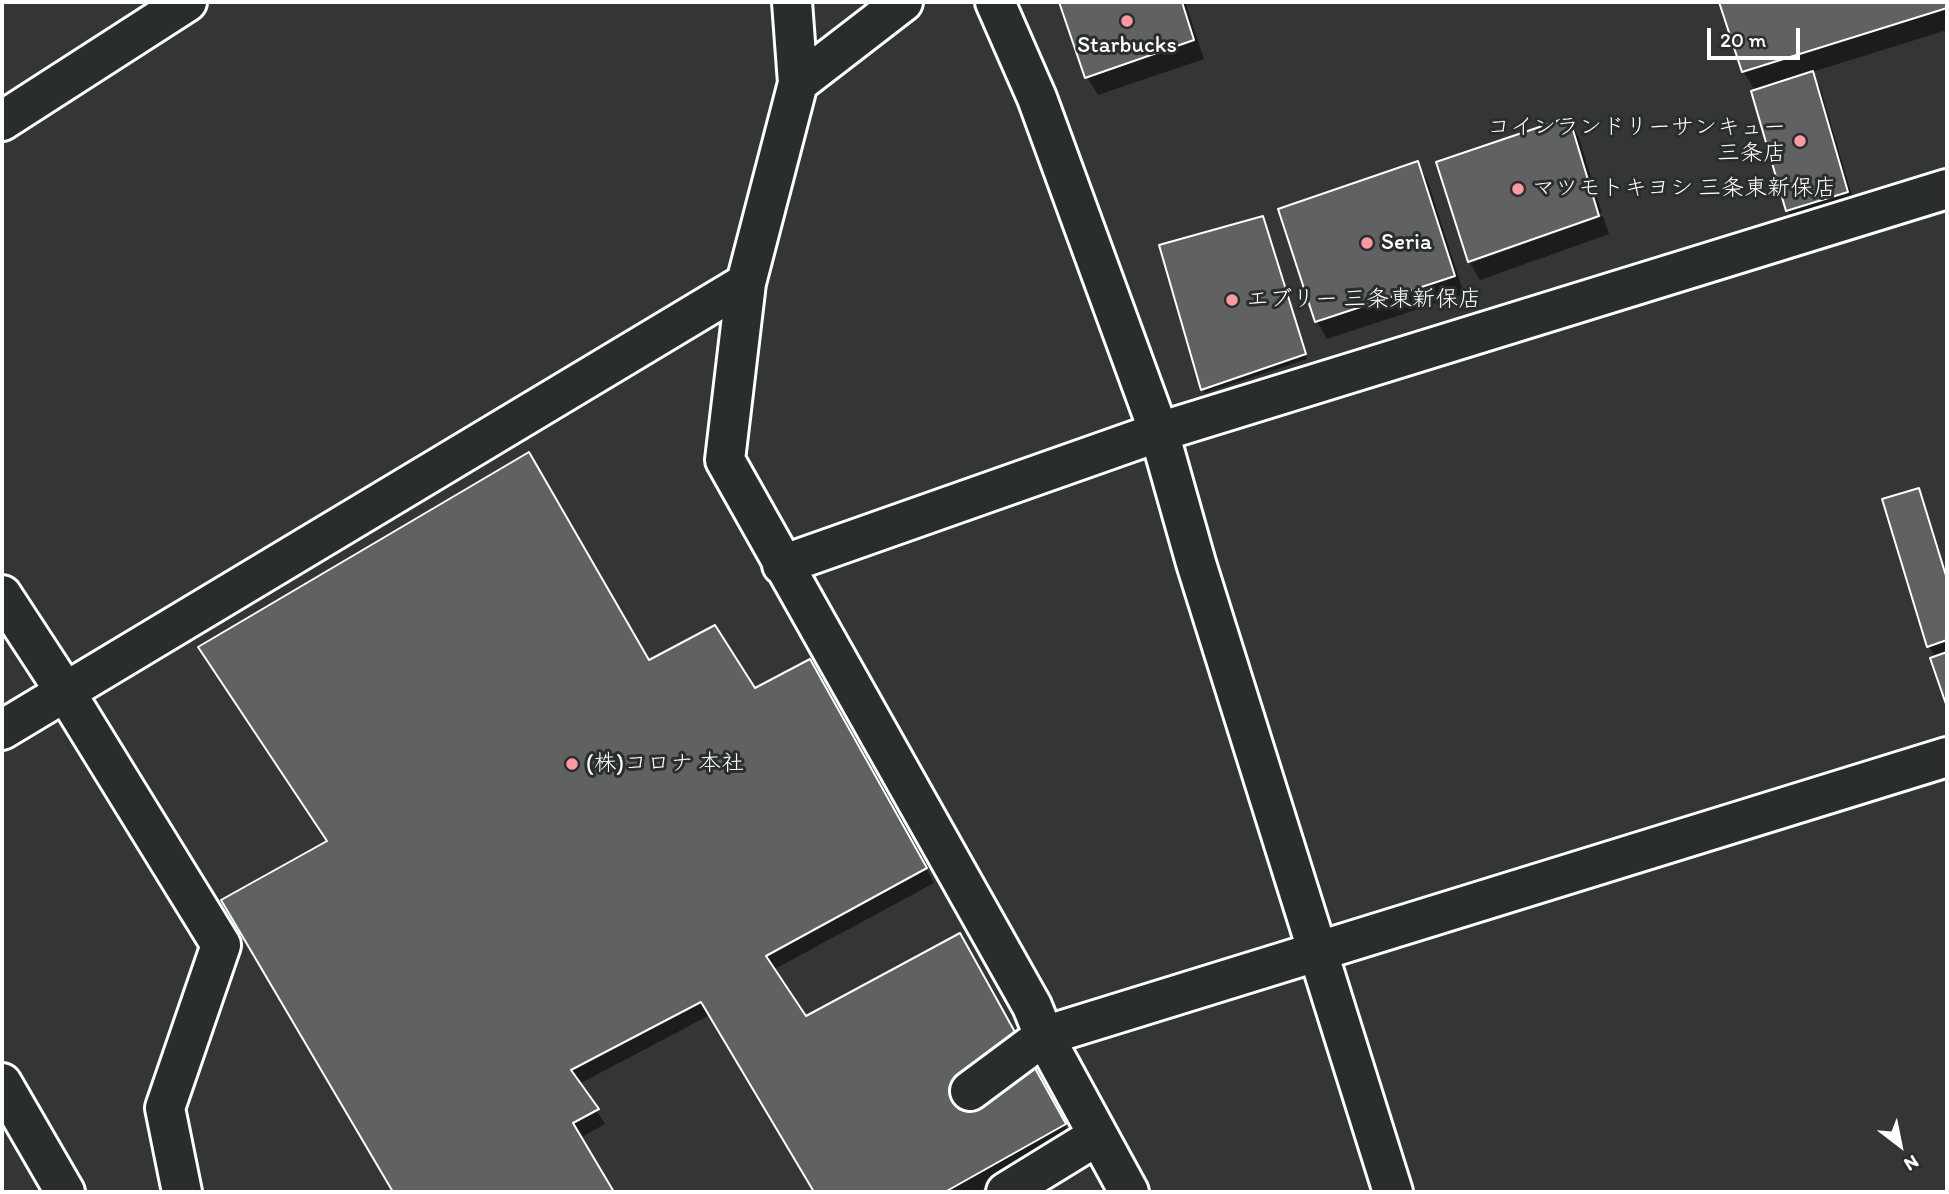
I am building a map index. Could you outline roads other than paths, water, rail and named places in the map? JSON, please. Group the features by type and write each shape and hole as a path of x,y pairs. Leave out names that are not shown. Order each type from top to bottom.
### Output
{"street":[{"path":"2,121 187,2"},
{"path":"792,2 798,83 746,283 725,460 1032,1006 1044,1036 1129,1192"},
{"path":"798,83 904,2"},
{"path":"995,2 1037,98 1159,432 1196,563 1393,1192"},
{"path":"782,565 1159,432 1947,189"},
{"path":"2,730 746,283"},
{"path":"2,595 66,693 221,945 165,1108 182,1192"},
{"path":"970,1091 1044,1036 1318,949 1947,757"},
{"path":"2,1083 65,1192"},
{"path":"1006,1192 1097,1136"}],"place":[{"name":"Starbucks","path":"1127,21"},
{"name":"コインランドリーサンキュー 三条店","path":"1800,141"},
{"name":"マツモトキヨシ 三条東新保店","path":"1518,189"},
{"name":"Seria","path":"1367,243"},
{"name":"エブリー 三条東新保店","path":"1232,300"},
{"name":"(株)コロナ 本社","path":"572,764"}]}
